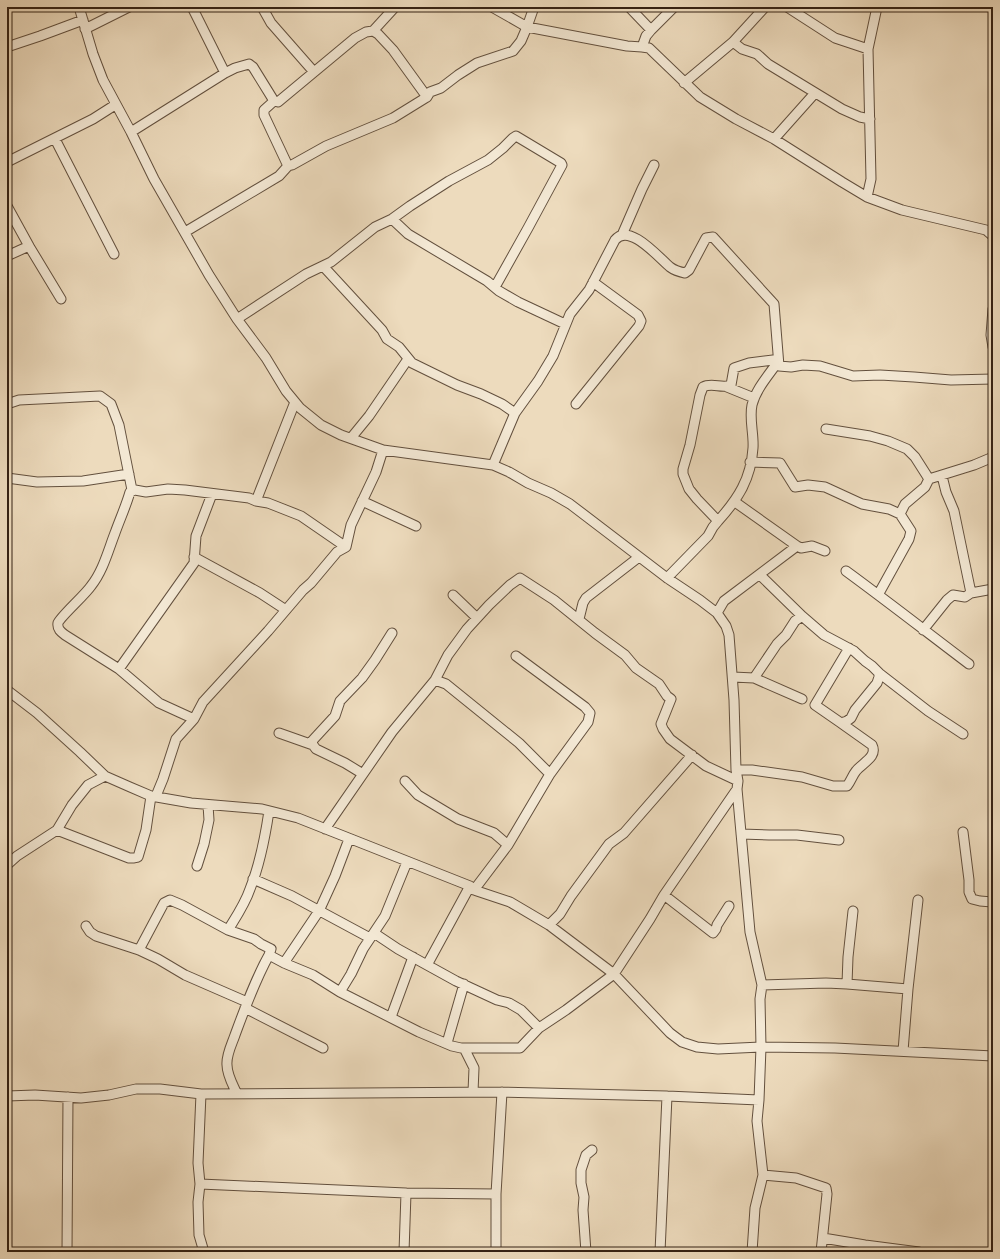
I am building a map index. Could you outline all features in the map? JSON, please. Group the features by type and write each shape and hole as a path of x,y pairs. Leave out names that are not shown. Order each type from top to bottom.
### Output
{"street":[{"path":"79,7 97,66 154,179 209,275 237,319 266,358 286,391 308,416 321,426 383,450 492,465 510,472 528,483 551,493 570,504 667,578 717,613 726,626 732,677 736,770 750,932 762,985 760,999 761,1047 757,1121 763,1175 755,1208 752,1252"},
{"path":"7,47 84,24 129,7"},
{"path":"192,7 225,73"},
{"path":"372,31 395,7"},
{"path":"492,7 527,27 627,46 649,48 700,97 736,119 774,139 867,197 902,210 986,230 993,236"},
{"path":"185,232 279,176 288,166 326,146 393,118 427,97 430,92 441,88 458,75 477,64 513,51 521,41 534,7"},
{"path":"629,7 651,30"},
{"path":"642,47 646,36 674,7"},
{"path":"684,83 733,42 765,7"},
{"path":"787,7 835,38 868,49"},
{"path":"867,197 871,179 868,49 876,7"},
{"path":"265,8 271,23 314,72"},
{"path":"288,166 264,115 264,110 274,101 278,102 355,38 366,32 372,31 378,34 393,50 427,97"},
{"path":"733,42 742,49 757,54 768,64 842,109 860,117 870,119"},
{"path":"131,132 225,73 249,64 253,67 274,101"},
{"path":"774,139 815,93"},
{"path":"7,162 55,139 116,105"},
{"path":"237,319 306,274 331,262 375,227 392,219 443,185 488,160 514,137 518,137 561,163 561,167 495,287"},
{"path":"55,139 114,254"},
{"path":"492,465 515,413 538,381 553,356 570,314 589,290 615,240 622,235 654,165"},
{"path":"7,206 29,246 61,298"},
{"path":"392,219 408,234 486,280 518,302 565,324"},
{"path":"622,235 636,238 671,267 685,273 689,270 706,238 713,237 774,304 778,365 759,389 754,398 752,407 753,448 749,469 742,490 735,502 718,521 708,536 667,578"},
{"path":"7,256 29,246"},
{"path":"322,266 382,330 387,340 399,347 412,363 457,385 502,404 515,413"},
{"path":"576,404 639,326 641,321 638,315 593,282"},
{"path":"993,309 991,335 993,347"},
{"path":"351,438 369,416 408,359"},
{"path":"727,387 731,385 734,368 749,363 773,360 776,361 778,365 820,366 853,376 890,376 951,380 993,379"},
{"path":"718,521 689,489 683,474 700,395 703,387 710,385 727,387 754,398"},
{"path":"7,404 19,400 100,396 111,404 119,424 132,490 101,569 92,586 82,598 61,617 58,622 58,628 61,632 119,669 159,703 194,719"},
{"path":"256,501 295,402"},
{"path":"826,429 870,436 888,441 907,449 915,457 929,479"},
{"path":"57,830 129,858 138,857 146,830 153,796 163,779 176,739 194,719 203,702 211,692 286,610 302,590 311,583 337,552 346,547 351,525 376,472 383,450"},
{"path":"929,479 942,476 993,457"},
{"path":"750,462 780,463 795,487 808,485 825,487 862,504 889,509 900,514 910,530 909,539 878,595"},
{"path":"7,478 37,482 83,481 129,474"},
{"path":"942,476 946,492 954,511 971,593"},
{"path":"900,514 905,504 925,487 929,479"},
{"path":"132,490 146,492 180,490 203,492 268,502 301,516 346,547"},
{"path":"119,669 194,563 196,536 212,494"},
{"path":"362,500 416,526"},
{"path":"735,502 797,546 801,548 812,546 825,551"},
{"path":"717,613 724,601 797,546"},
{"path":"194,557 260,593 286,610"},
{"path":"579,619 583,603 586,598 639,557"},
{"path":"846,571 969,664"},
{"path":"760,575 824,635 850,648 879,673 928,710 964,734"},
{"path":"325,829 392,732 435,680 448,655 466,629 510,585 520,578 554,600 579,619 595,633 626,655 636,668 659,684 667,696 671,699 661,724 670,739 706,766 738,785"},
{"path":"923,630 947,600 953,596 965,597 971,593 993,589"},
{"path":"453,594 477,618"},
{"path":"754,678 777,644 786,635 795,621 802,616"},
{"path":"313,744 312,741 336,716 340,701 362,678 392,633"},
{"path":"736,770 752,770 802,777 833,786 847,786 857,770 872,756 874,748 872,745 815,705 850,648"},
{"path":"427,965 472,888 508,845 550,774 588,722 590,713 585,707 516,656"},
{"path":"841,723 851,718 855,710 877,683 879,673"},
{"path":"732,677 754,678 802,699"},
{"path":"435,680 446,684 518,743 550,774"},
{"path":"7,690 37,713 104,776 153,796 191,803 262,809 298,818 510,902 549,925 614,974 670,1033 682,1042 697,1047 718,1049 761,1047 835,1048 993,1056"},
{"path":"279,733 313,744 316,749 346,763 363,774"},
{"path":"549,925 560,914 571,896 609,844 624,833 633,820 692,755"},
{"path":"7,865 17,856 57,830 72,805 88,786 104,776"},
{"path":"405,781 418,795 458,819 494,833 508,845"},
{"path":"269,955 313,975 340,992 419,1032 452,1046 464,1048 520,1048 539,1028 614,974 664,895 738,785"},
{"path":"198,866 209,820 208,805"},
{"path":"228,930 242,906 254,880 260,859 269,811"},
{"path":"963,832 969,892 972,898 980,901 992,902 993,904"},
{"path":"741,834 797,835 839,840"},
{"path":"284,963 320,911 349,839"},
{"path":"340,992 362,949 385,916 407,862"},
{"path":"254,880 286,893 497,1000 509,1003 521,1010 539,1028"},
{"path":"664,895 713,933 729,906"},
{"path":"139,950 164,903 170,900 228,930 254,939 271,949 246,1005 226,1063 237,1094"},
{"path":"903,1051 918,900"},
{"path":"847,984 848,957 853,911"},
{"path":"86,926 90,932 96,936 139,950 158,959 185,975 246,1005 323,1048"},
{"path":"391,1017 413,957"},
{"path":"447,1044 464,984"},
{"path":"762,985 847,984 908,989"},
{"path":"464,1048 474,1068 473,1092"},
{"path":"7,1096 35,1095 81,1098 109,1095 136,1089 160,1089 201,1094 502,1092 759,1100"},
{"path":"496,1252 496,1194 502,1092"},
{"path":"201,1094 198,1163 200,1184 198,1202 199,1235 204,1252"},
{"path":"660,1252 667,1096"},
{"path":"67,1252 68,1097"},
{"path":"586,1252 582,1210 584,1197 581,1183 581,1170 586,1155 592,1150"},
{"path":"763,1175 796,1178 826,1188 827,1194 821,1252"},
{"path":"200,1184 406,1193 496,1194"},
{"path":"404,1252 406,1193"},
{"path":"823,1238 919,1252"}]}
